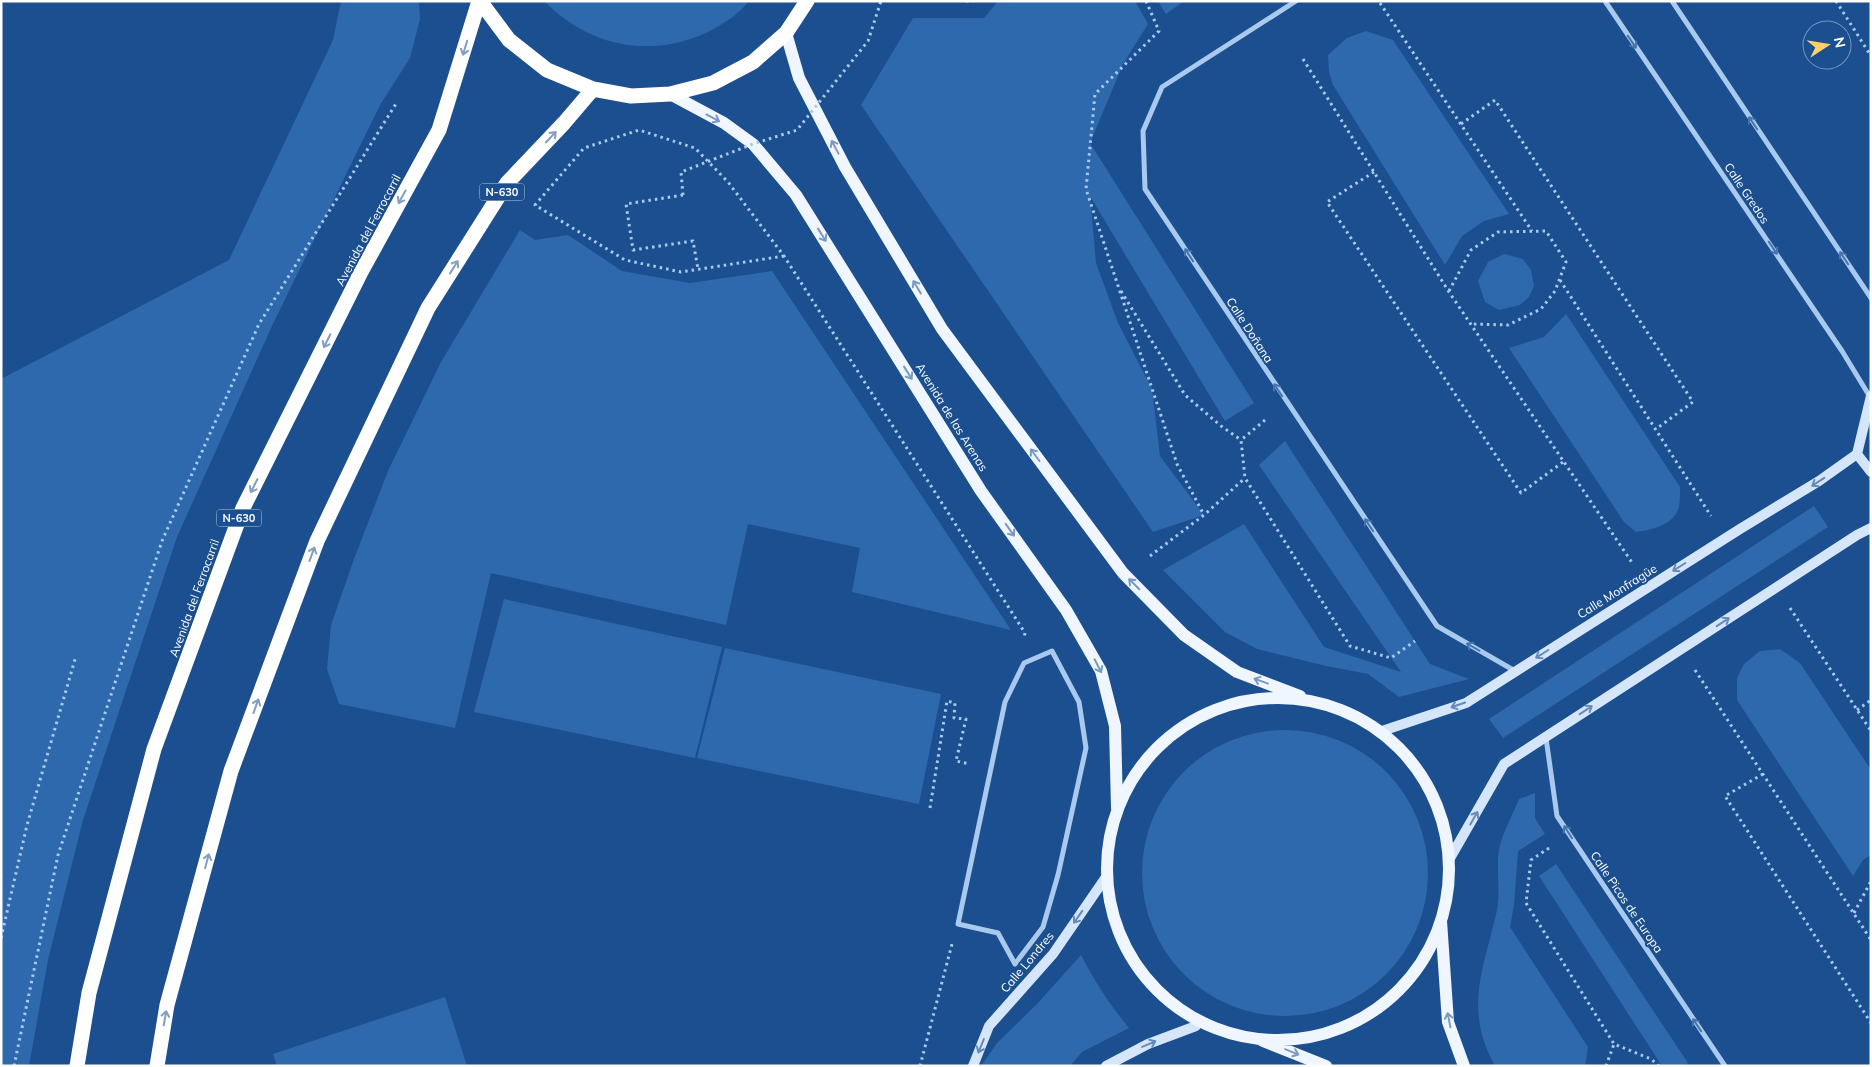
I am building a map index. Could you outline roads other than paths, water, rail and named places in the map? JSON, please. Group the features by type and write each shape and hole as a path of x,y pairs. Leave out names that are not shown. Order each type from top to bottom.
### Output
{"highway":[{"name":"N-630","path":"480,1 509,40 548,70 593,89 631,96 670,94 713,83 753,62 786,33 807,1"},
{"name":"Avenida del Ferrocarril","path":"77,1066 89,993 154,749 243,508 361,272 439,130 480,1"},
{"name":"N-630","path":"157,1066 167,1005 231,771 317,541 428,308 507,183 564,123 593,89"}],"main road":[{"path":"786,33 798,78 845,167 942,329 1123,573 1184,635 1237,672 1307,698 1347,710 1382,731 1417,767 1440,811 1449,860 1448,891 1441,921 1414,973 1371,1013 1318,1036 1259,1039"},
{"name":"Avenida de las Arenas","path":"670,94 724,123 753,144 796,195 981,491 1066,610 1101,671 1115,726 1117,809"},
{"path":"1870,397 1858,454 1871,472"},
{"name":"Calle Monfragüe","path":"1382,731 1466,702 1819,481 1858,454"},
{"path":"1449,860 1504,764 1849,540 1871,528"},
{"path":"1307,698 1248,698 1192,719 1147,758 1117,809 1107,852 1106,877 1122,939 1146,978 1196,1026 1259,1039 1326,1066"},
{"name":"Calle Londres","path":"973,1066 989,1026 1053,954 1106,877"},
{"path":"1441,921 1448,1022 1464,1066"},
{"path":"1106,1066 1148,1044 1196,1026"}],"street":[{"name":"Calle Doñana","path":"1296,1 1162,87 1143,131 1145,189 1437,626 1515,671"},
{"name":"Calle Gredos","path":"1605,1 1842,351 1870,397"},
{"path":"1672,1 1871,298"},
{"path":"1052,651 1079,702 1086,748 1058,875 1043,927 1015,964 998,933 958,924 1005,702 1024,663 1052,651"},
{"name":"Calle Picos de Europa","path":"1545,736 1557,816 1725,1066"}]}
